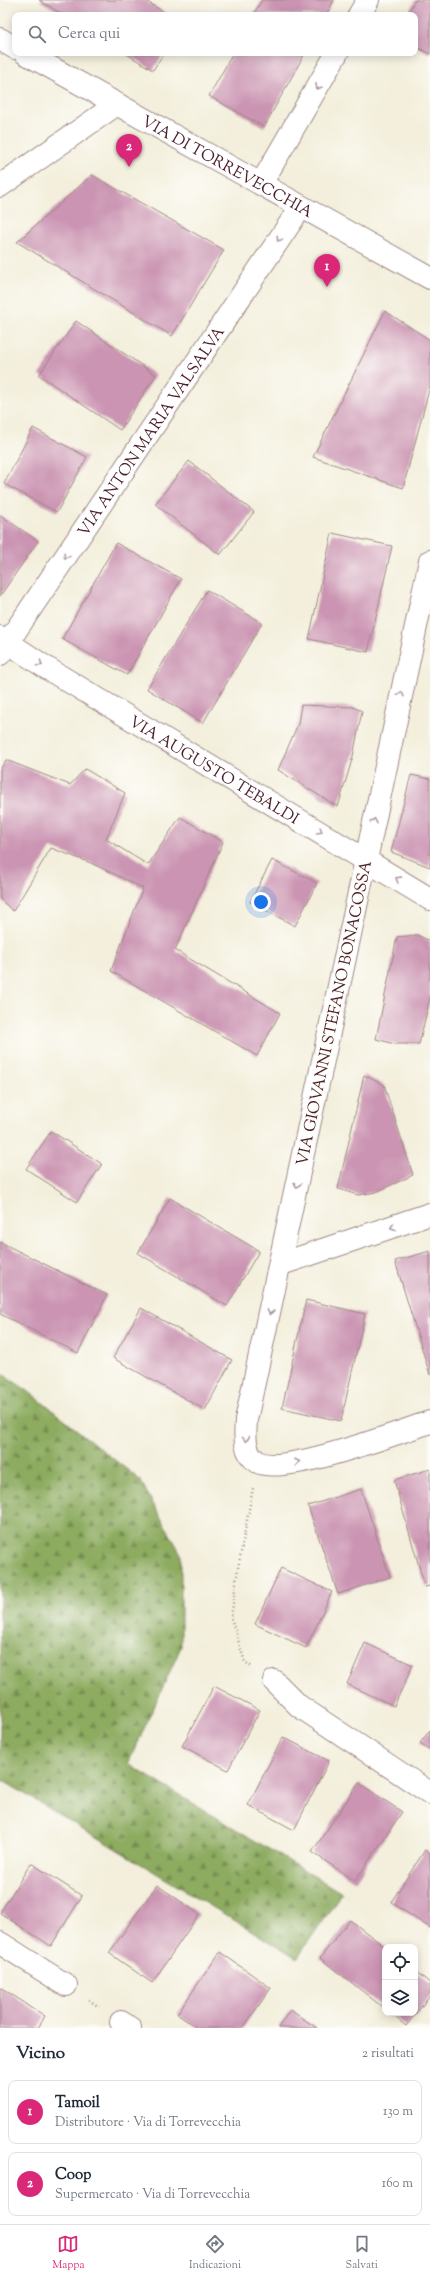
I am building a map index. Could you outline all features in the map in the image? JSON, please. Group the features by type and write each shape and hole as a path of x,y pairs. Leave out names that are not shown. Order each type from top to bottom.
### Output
{"street":[{"path":"361,12 368,0"},
{"path":"0,39 12,46"},
{"name":"VIA DI TORREVECCHIA","path":"30,56 430,278"},
{"path":"261,184 335,56"},
{"path":"0,186 117,104"},
{"name":"VIA ANTON MARIA VALSALVA","path":"3,644 302,207"},
{"name":"VIA GIOVANNI STEFANO BONACOSSA","path":"258,1462 250,1455 245,1441 246,1420 430,561"},
{"name":"VIA AUGUSTO TEBALDI","path":"3,644 45,667 366,859 430,899"},
{"path":"280,1264 430,1214"},
{"path":"258,1462 285,1465 315,1458 430,1422"},
{"path":"274,1681 299,1706 430,1793"},
{"path":"0,1943 66,1985"}],"path":[{"path":"258,1462 238,1568 231,1618 245,1662 274,1681"},
{"path":"66,1985 126,2025"}],"green space":[{"path":"0,1372 28,1391 140,1480 181,1554 181,1647 128,1764 342,1893 297,1958 0,1779"}],"building":[{"path":"39,0 144,0 164,12 58,12"},
{"path":"262,0 334,0 328,12 255,12"},
{"path":"415,0 430,0 430,54 418,48 418,12 409,12"},
{"path":"130,56 162,56 153,70"},
{"path":"231,56 303,56 264,127 209,96"},
{"path":"92,175 224,250 172,336 17,242"},
{"path":"385,311 430,340 430,386 403,488 313,457"},
{"path":"76,321 156,375 120,430 39,375"},
{"path":"33,428 87,457 57,512 4,484"},
{"path":"189,461 254,512 220,555 155,504"},
{"path":"0,515 38,541 0,596"},
{"path":"332,533 392,546 368,652 309,639"},
{"path":"116,543 181,579 127,675 62,639"},
{"path":"207,590 262,623 203,723 147,689"},
{"path":"301,705 353,707 362,711 353,756 338,807 278,770 298,724"},
{"path":"6,760 70,785 85,769 125,793 106,839 148,865 180,817 223,842 175,950 280,1013 257,1056 111,971 143,888 91,863 51,848 13,911 0,899 0,770"},
{"path":"411,775 430,779 430,867 391,852"},
{"path":"272,860 317,883 295,926 250,902"},
{"path":"417,935 430,941 430,998 419,1044 395,1044 376,1039 397,937"},
{"path":"364,1075 384,1085 413,1175 376,1192 358,1195 338,1189"},
{"path":"51,1131 102,1164 77,1202 26,1169"},
{"path":"170,1198 259,1251 227,1306 138,1253"},
{"path":"0,1242 107,1295 78,1353 0,1314"},
{"path":"430,1251 430,1375 395,1261"},
{"path":"306,1300 365,1314 341,1421 282,1408"},
{"path":"141,1308 232,1360 205,1410 113,1358"},
{"path":"430,1469 430,1586 425,1587 394,1480"},
{"path":"361,1489 390,1577 338,1594 308,1506"},
{"path":"281,1568 332,1592 306,1648 255,1624"},
{"path":"365,1643 413,1665 394,1706 347,1684"},
{"path":"214,1686 260,1710 228,1770 182,1746"},
{"path":"430,1730 430,1750 420,1743"},
{"path":"283,1737 329,1761 294,1830 248,1805"},
{"path":"359,1783 402,1812 355,1881 312,1852"},
{"path":"425,1850 430,1853 430,1928 391,1902"},
{"path":"31,1863 82,1896 51,1946 0,1913"},
{"path":"157,1885 199,1914 152,1983 109,1953"},
{"path":"350,1920 382,1945 382,2007 320,1958"},
{"path":"220,1952 271,1988 243,2028 197,2028 177,2014"},
{"path":"418,1973 430,1983 430,1996 418,2011"},
{"path":"0,1987 45,2016 38,2028 0,2028"},
{"path":"290,2010 317,2028 278,2028"},
{"path":"394,2016 414,2016 406,2026"}],"place":[{"name":"Coop","path":"129,167"},
{"name":"Tamoil","path":"327,287"}]}
